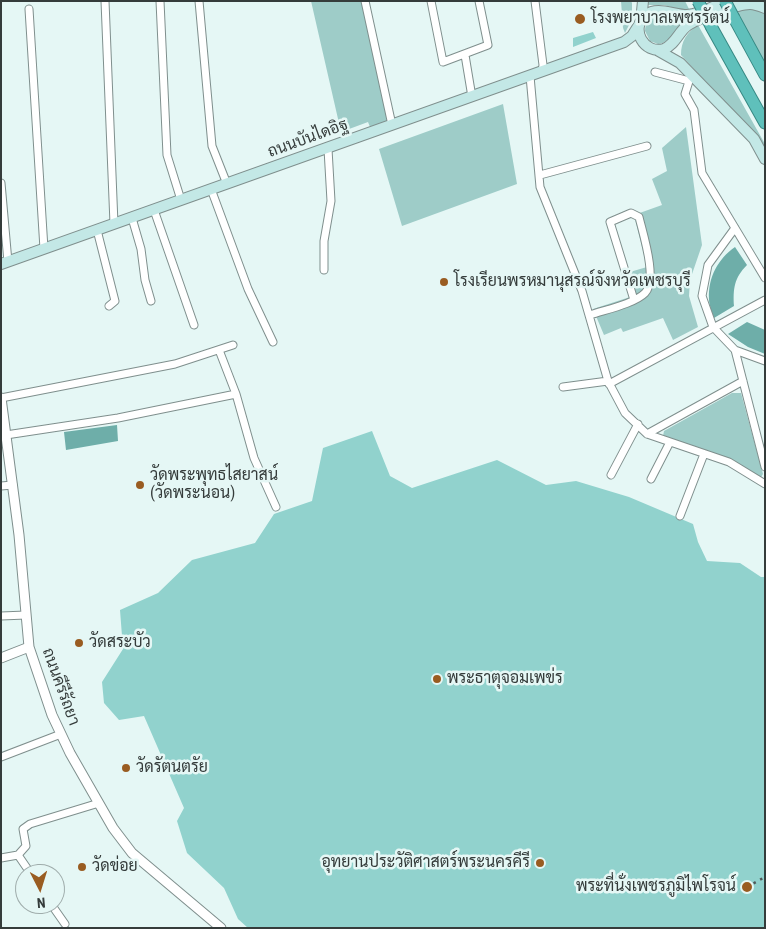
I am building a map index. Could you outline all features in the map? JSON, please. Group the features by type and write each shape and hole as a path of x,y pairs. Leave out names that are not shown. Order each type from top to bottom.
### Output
{"highway":[{"path":"698,1 765,123"},
{"path":"726,1 765,75"}],"main road":[{"path":"642,1 639,36 646,46"},
{"path":"640,23 647,14 652,12 699,13 726,1"},
{"path":"657,50 668,47 684,28 700,20 742,5 752,4 765,8"},
{"name":"ถนนบันไดอิฐ","path":"4,263 624,42 632,36 640,23"},
{"path":"624,42 635,42 657,50 680,63 690,78 754,139 765,159"}],"street":[{"path":"105,1 114,224"},
{"path":"160,1 167,155 182,200"},
{"path":"200,1 212,146 227,184"},
{"path":"365,1 392,125"},
{"path":"431,1 443,62 488,45 479,1"},
{"path":"535,1 543,65 542,72"},
{"path":"29,9 44,249"},
{"path":"465,54 472,97"},
{"path":"655,72 690,78 685,94 694,110 702,173 765,278"},
{"path":"530,76 543,194 582,291 609,382 625,413 647,434 729,462 765,484"},
{"path":"540,175 647,146"},
{"path":"324,270 324,241 331,201 328,148"},
{"path":"1,183 4,263"},
{"path":"211,189 248,289 273,342"},
{"path":"154,210 194,325"},
{"path":"590,315 634,300 645,293 650,285 650,271 639,217 631,214 610,222 634,300"},
{"path":"132,218 151,301"},
{"path":"735,228 708,265 702,296 713,327 735,350 765,361"},
{"path":"97,230 115,301 109,306"},
{"path":"563,387 609,382 765,300"},
{"path":"1,398 175,364 233,345"},
{"path":"219,350 236,394 254,458 276,507"},
{"path":"735,350 765,467"},
{"path":"647,434 743,382"},
{"path":"4,431 123,417 236,394"},
{"name":"ถนนคีรีรัถยา","path":"1,398 21,554 29,647 52,715 70,753 113,828 132,853 221,928"},
{"path":"611,475 638,424"},
{"path":"651,479 670,442"},
{"path":"680,516 704,454"},
{"path":"1,486 13,485"},
{"path":"1,616 26,615"},
{"path":"1,658 29,647"},
{"path":"1,757 61,734"},
{"path":"1,858 18,855 26,846 24,828 30,824 99,803"},
{"path":"18,855 24,864"},
{"path":"58,914 65,924"}],"shaded area":[{"path":"311,1 364,1 389,121 370,127 368,122 341,132"},
{"path":"621,1 631,1 632,3 632,19 625,33 623,28"},
{"path":"648,1 685,1 689,9 685,11 664,5 647,5"},
{"path":"750,8 765,13 765,67 739,19 738,11"},
{"path":"659,16 687,20 667,41 658,44 650,41 645,31 649,21"},
{"path":"698,25 765,144 765,150 747,127 681,55 685,37"},
{"path":"593,32 596,38 573,47 573,38"},
{"path":"503,104 517,184 402,226 379,149"},
{"path":"686,127 702,245 690,280 689,296 698,327 673,340 663,318 623,332 621,328 604,335 593,309 630,297 623,274 647,267 634,215 662,205 652,179 667,171 662,148"},
{"path":"735,247 747,265 739,274 735,284 734,306 714,318 709,299 712,276 719,263"},
{"path":"747,322 765,330 765,354 748,347 728,334"},
{"path":"732,393 741,393 763,474 761,477 730,459 663,436 664,431"},
{"path":"117,425 118,441 66,450 64,432"},
{"path":"372,431 390,476 412,488 497,460 546,485 576,481 629,497 693,524 698,542 707,561 740,563 761,577 765,577 765,928 248,928 238,919 224,888 187,853 177,821 184,808 144,716 119,720 104,703 102,682 123,649 120,610 158,593 192,560 255,543 274,514 312,501 323,448"}],"railway":[{"path":"747,887 765,877"}],"place":[{"name":"โรงพยาบาลเพชรรัตน์","path":"580,19"},
{"name":"โรงเรียนพรหมานุสรณ์จังหวัดเพชรบุรี","path":"444,282"},
{"name":"วัดพระพุทธไสยาสน์ (วัดพระนอน)","path":"140,485"},
{"name":"วัดสระบัว","path":"79,643"},
{"name":"พระธาตุจอมเพข่ร","path":"437,679"},
{"name":"วัดรัตนตรัย","path":"126,768"},
{"name":"อุทยานประวัติศาสตร์พระนครคีรี","path":"540,863"},
{"name":"วัดข่อย","path":"82,867"},
{"name":"พระที่นั่งเพชรภูมิไพโรจน์","path":"747,887"}]}
